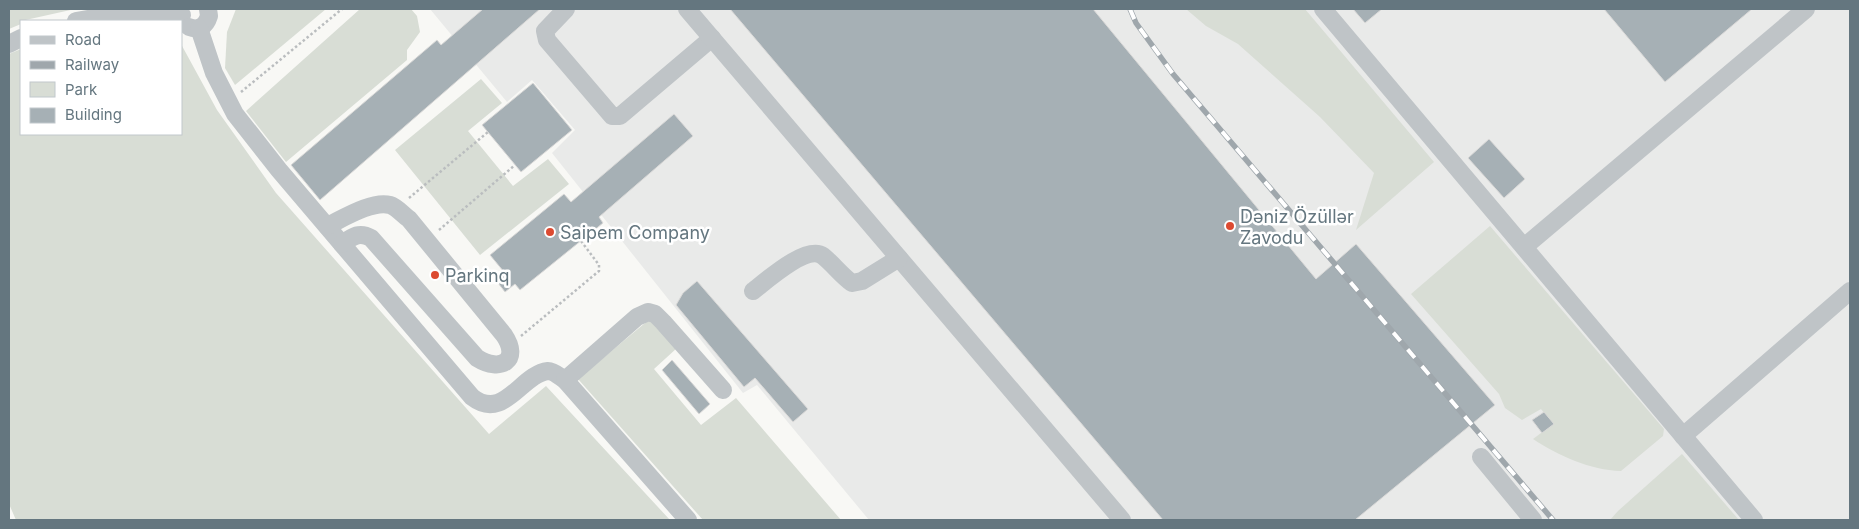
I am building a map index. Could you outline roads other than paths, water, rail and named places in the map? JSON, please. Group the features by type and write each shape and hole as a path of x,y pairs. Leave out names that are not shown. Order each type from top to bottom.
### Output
{"street":[{"path":"82,20 127,12 182,12 187,26 199,28 208,22 208,9"},
{"path":"566,9 545,31 547,40 612,116 620,116 712,38"},
{"path":"687,9 1116,518"},
{"path":"1323,9 1754,520"},
{"path":"1524,247 1806,9"},
{"path":"199,28 214,73 228,103 279,170 472,397 481,404 489,406 503,400 539,375 548,371 565,380 688,520"},
{"path":"327,226 358,211 377,205 389,205 396,209 409,219 510,344 510,355 504,363 488,365 477,358 370,238 364,234 354,235 342,244"},
{"path":"753,291 798,258 814,253 822,255 852,282 862,282 898,258"},
{"path":"1683,436 1850,291"},
{"path":"565,380 637,317 648,312 655,314 663,322 724,390"},
{"path":"1481,457 1533,520"}],"railway":[{"path":"1130,9 1136,23 1173,74 1553,520"}],"place":[{"name":"Dəniz Özüllər Zavodu","path":"1230,226"},
{"name":"Saipem Company","path":"550,232"},
{"name":"Parkinq","path":"435,275"}]}
